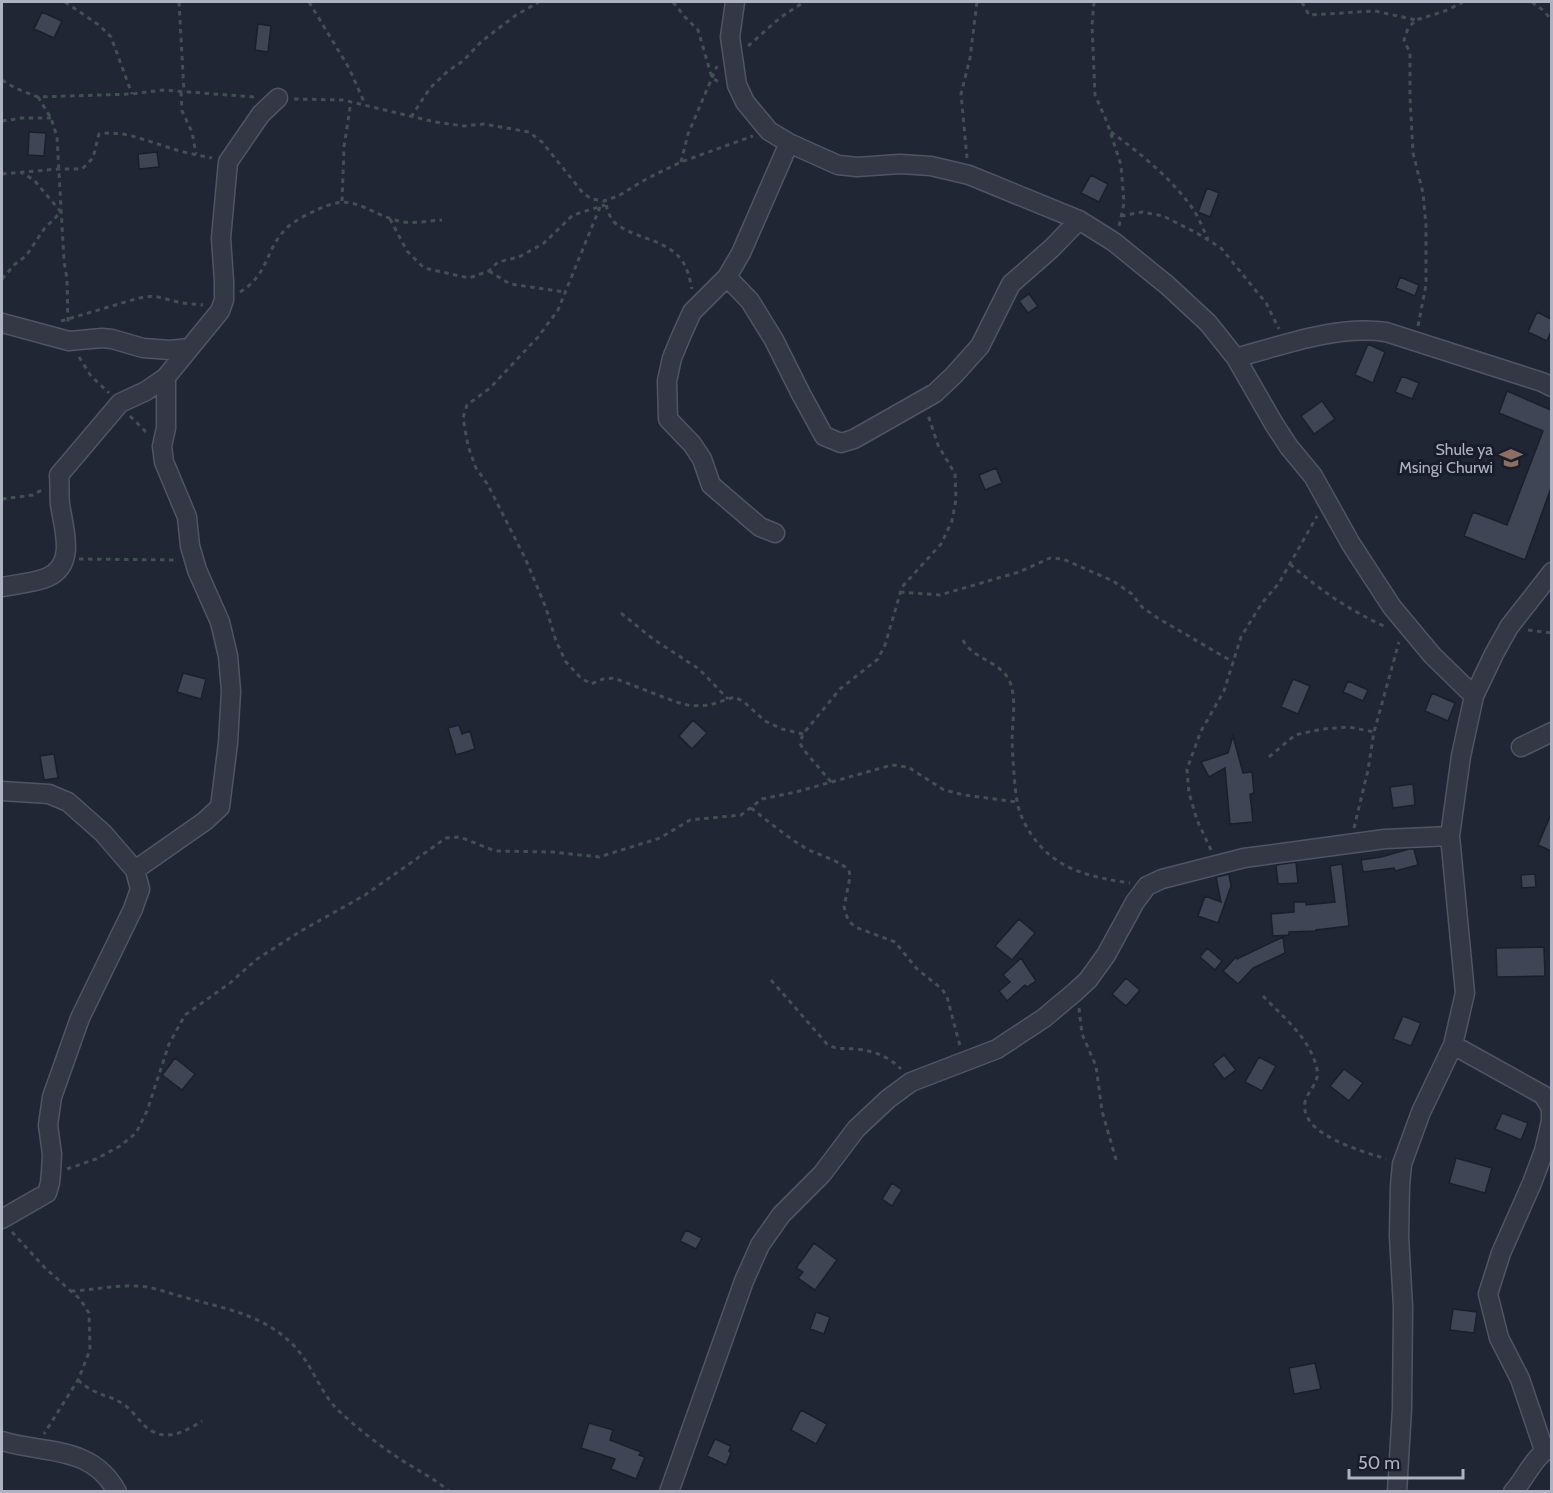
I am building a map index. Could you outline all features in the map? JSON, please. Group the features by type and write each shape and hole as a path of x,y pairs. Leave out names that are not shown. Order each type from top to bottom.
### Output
{"street":[{"path":"735,2 730,37 737,85 745,102 769,131 789,143 838,165 856,167 900,164 931,166 969,175 1079,220 1114,242 1167,285 1208,323 1236,358 1274,424 1313,476 1351,544 1403,628 1474,696"},
{"path":"2,587 48,577 60,567 65,558 66,543 60,501 60,475 120,403 166,377 220,311 224,300 221,238 228,162 261,114 278,98"},
{"path":"775,533 760,527 711,485 702,459 692,444 668,419 667,381 672,358 692,312 728,277 741,253 789,143"},
{"path":"728,277 750,301 774,340 824,436 841,442 855,439 935,393 980,346 1011,284 1052,248 1079,220"},
{"path":"2,323 71,341 102,338 157,350 189,348"},
{"path":"1236,358 1286,344 1353,330 1369,330 1386,332 1548,379"},
{"path":"135,870 206,820 220,807 231,691 228,656 220,622 194,559 187,517 164,462 162,446 168,412 166,377"},
{"path":"1397,1491 1402,1409 1403,1307 1399,1236 1402,1164 1421,1112 1453,1045 1465,993 1450,836 1461,756 1474,696 1509,627 1551,572"},
{"path":"1521,747 1551,732"},
{"path":"2,791 49,794 68,802 103,833 135,870 140,889 133,909 80,1018 52,1097 48,1125 52,1154 51,1172 46,1193 5,1224"},
{"path":"669,1491 744,1281 760,1245 781,1215 822,1174 856,1129 888,1099 910,1082 997,1048 1044,1018 1088,980 1106,956 1147,886 1162,879 1244,858 1385,839 1450,836"},
{"path":"1453,1045 1543,1095 1551,1108 1551,1121 1544,1151 1501,1253 1488,1294 1499,1338 1520,1379 1548,1448 1513,1491"},
{"path":"2,1441 87,1460 104,1473 117,1491"}],"path":[{"path":"65,2 99,25 111,38 132,94"},
{"path":"179,2 182,111 192,132 196,154"},
{"path":"309,2 349,68 365,105"},
{"path":"411,117 430,88 463,61 482,41 516,15 539,2"},
{"path":"673,2 698,30 712,78 729,86 737,85"},
{"path":"732,58 759,38 781,17 804,2"},
{"path":"969,175 961,94 977,2"},
{"path":"1094,2 1092,25 1095,95 1121,165 1124,203 1114,242"},
{"path":"1302,2 1309,15 1375,11 1416,20"},
{"path":"1414,341 1423,309 1426,285 1426,235 1423,193 1413,153 1410,53 1404,40 1408,28 1416,20 1445,11 1462,2"},
{"path":"1532,2 1544,11 1551,21"},
{"path":"681,162 688,134 730,37"},
{"path":"2,80 38,97 132,94 162,90 351,101 435,122 464,126 484,124 529,132 542,142 583,194 605,203 613,221 627,230 665,245 683,261 692,291 692,312"},
{"path":"38,97 51,118 57,137 71,341 91,376 120,403 137,426 162,446"},
{"path":"342,201 345,147 351,101"},
{"path":"2,121 51,118"},
{"path":"390,218 407,251 424,268 469,279 489,271 498,262 519,256 544,243 573,215 600,207 648,178 681,162 769,131"},
{"path":"1110,131 1152,164 1174,188 1193,209 1209,240"},
{"path":"2,174 82,169 93,158 99,134 105,133 125,134 228,162"},
{"path":"20,172 34,180 61,212"},
{"path":"57,322 68,321 139,298 154,296 182,303 206,305 224,300 252,285 263,272 270,252 289,226 331,202 342,201 356,204 390,218 407,222 441,220"},
{"path":"600,207 558,310 538,337 490,388 467,405 463,418 468,446 476,468 488,485 526,560 566,662 586,683 591,684 603,679 614,678 690,706 710,705 734,697 743,701 765,721 782,729 803,734"},
{"path":"2,279 26,255 44,229 61,212"},
{"path":"1121,216 1142,212 1163,216 1221,248 1266,303 1286,344"},
{"path":"489,271 510,284 565,292"},
{"path":"831,782 800,744 803,734 840,689 878,659 885,645 902,586 940,544 952,521 956,499 955,474 938,445 930,424 925,398"},
{"path":"2,499 33,495 46,488 60,475"},
{"path":"1218,863 1194,811 1189,793 1187,769 1201,731 1224,691 1241,637 1262,603 1279,584 1326,499"},
{"path":"65,558 194,559"},
{"path":"900,592 940,595 1019,572 1050,558 1063,559 1113,581 1132,594 1142,607 1156,617 1233,662"},
{"path":"1290,564 1324,593 1346,607 1403,628 1374,732 1368,770 1350,844"},
{"path":"621,613 653,639 699,669 728,699"},
{"path":"1509,627 1551,633"},
{"path":"963,640 968,650 994,666 1010,682 1017,802 1025,825 1038,845 1053,860 1068,868 1110,880 1147,886"},
{"path":"1269,757 1295,735 1322,729 1349,727 1374,732"},
{"path":"51,1172 68,1169 96,1159 120,1146 135,1133 147,1111 169,1044 185,1015 230,983 257,959 365,895 446,838 460,837 495,851 599,856 660,838 690,820 741,814 762,799 796,792 892,765 908,767 944,790 1017,802"},
{"path":"751,808 788,837 811,851 840,862 849,870 850,877 844,907 848,920 855,927 895,942 917,969 942,989 947,997 965,1062"},
{"path":"771,980 827,1044 837,1048 882,1054 891,1059 910,1082"},
{"path":"1075,992 1082,1034 1096,1066 1102,1111 1117,1163"},
{"path":"1263,996 1307,1042 1317,1068 1318,1077 1306,1100 1305,1112 1309,1120 1332,1138 1402,1164"},
{"path":"5,1224 46,1269 80,1299 89,1313 90,1350 78,1380 34,1448"},
{"path":"71,1292 135,1286 159,1289 222,1306 256,1320 285,1336 297,1349 326,1396 337,1409 377,1442 450,1491"},
{"path":"78,1380 96,1394 124,1404 146,1427 162,1435 181,1434 202,1420"}],"building":[{"path":"42,12 62,21 54,38 34,29"},
{"path":"258,24 271,26 268,52 255,50"},
{"path":"29,132 46,133 44,156 28,155"},
{"path":"157,152 159,167 139,169 138,154"},
{"path":"1091,175 1108,184 1099,202 1081,193"},
{"path":"1207,188 1219,193 1210,217 1198,212"},
{"path":"1400,277 1419,285 1415,296 1396,288"},
{"path":"1029,294 1038,306 1028,313 1019,301"},
{"path":"1537,312 1551,319 1551,331 1547,341 1528,332"},
{"path":"1368,344 1385,352 1373,383 1355,375"},
{"path":"1402,376 1419,383 1412,399 1395,392"},
{"path":"1507,391 1551,410 1551,488 1525,560 1464,536 1473,512 1507,525 1543,431 1499,413"},
{"path":"1322,401 1335,419 1314,434 1301,416"},
{"path":"996,468 1002,483 985,490 979,475"},
{"path":"183,673 206,679 201,699 177,692"},
{"path":"1293,679 1310,686 1298,714 1281,707"},
{"path":"1348,681 1368,690 1363,701 1343,692"},
{"path":"1432,693 1455,703 1448,721 1425,711"},
{"path":"693,720 707,733 692,749 679,736"},
{"path":"459,725 462,734 470,731 475,749 456,755 448,728"},
{"path":"1233,736 1243,773 1252,772 1254,793 1250,794 1253,822 1230,824 1225,768 1209,777 1201,762 1228,753"},
{"path":"54,754 58,778 44,780 40,756"},
{"path":"1413,784 1415,805 1393,808 1390,787"},
{"path":"1551,814 1551,851 1538,845"},
{"path":"1414,849 1418,865 1395,871 1394,868 1363,872 1361,860"},
{"path":"1296,862 1298,883 1278,884 1276,865"},
{"path":"1342,864 1349,926 1289,932 1289,935 1273,936 1271,914 1294,912 1294,902 1306,902 1306,905 1335,902 1330,866"},
{"path":"1229,874 1231,886 1218,923 1198,916 1205,896 1221,902 1216,877"},
{"path":"1535,874 1536,887 1522,888 1521,875"},
{"path":"1019,919 1035,933 1012,960 995,946"},
{"path":"1283,937 1285,953 1253,968 1238,984 1223,971 1236,957 1237,959"},
{"path":"1544,947 1545,976 1497,977 1496,948"},
{"path":"1207,948 1222,961 1215,970 1200,957"},
{"path":"1021,958 1036,981 1027,987 1025,985 1007,1001 999,991 1010,982 1003,975"},
{"path":"1126,978 1140,990 1126,1006 1112,994"},
{"path":"1403,1016 1421,1023 1411,1046 1393,1039"},
{"path":"1224,1055 1236,1070 1224,1079 1213,1064"},
{"path":"1259,1057 1276,1066 1262,1091 1245,1082"},
{"path":"175,1058 195,1074 182,1090 162,1075"},
{"path":"1344,1069 1363,1083 1349,1101 1330,1086"},
{"path":"1502,1113 1528,1123 1521,1140 1495,1129"},
{"path":"1456,1158 1492,1168 1485,1193 1449,1183"},
{"path":"892,1183 902,1190 892,1206 882,1199"},
{"path":"686,1230 702,1238 696,1249 680,1241"},
{"path":"814,1243 837,1260 815,1290 798,1278 803,1272 796,1268"},
{"path":"1453,1309 1477,1312 1474,1333 1450,1330"},
{"path":"816,1312 830,1317 824,1334 810,1329"},
{"path":"1315,1363 1321,1389 1294,1394 1289,1368"},
{"path":"801,1410 827,1424 816,1444 791,1430"},
{"path":"589,1423 613,1430 610,1440 641,1452 639,1455 645,1457 636,1479 611,1469 615,1459 581,1448"},
{"path":"715,1439 731,1446 726,1465 707,1456"}],"place":[{"name":"Shule ya Msingi Churwi","path":"1511,458"}]}
